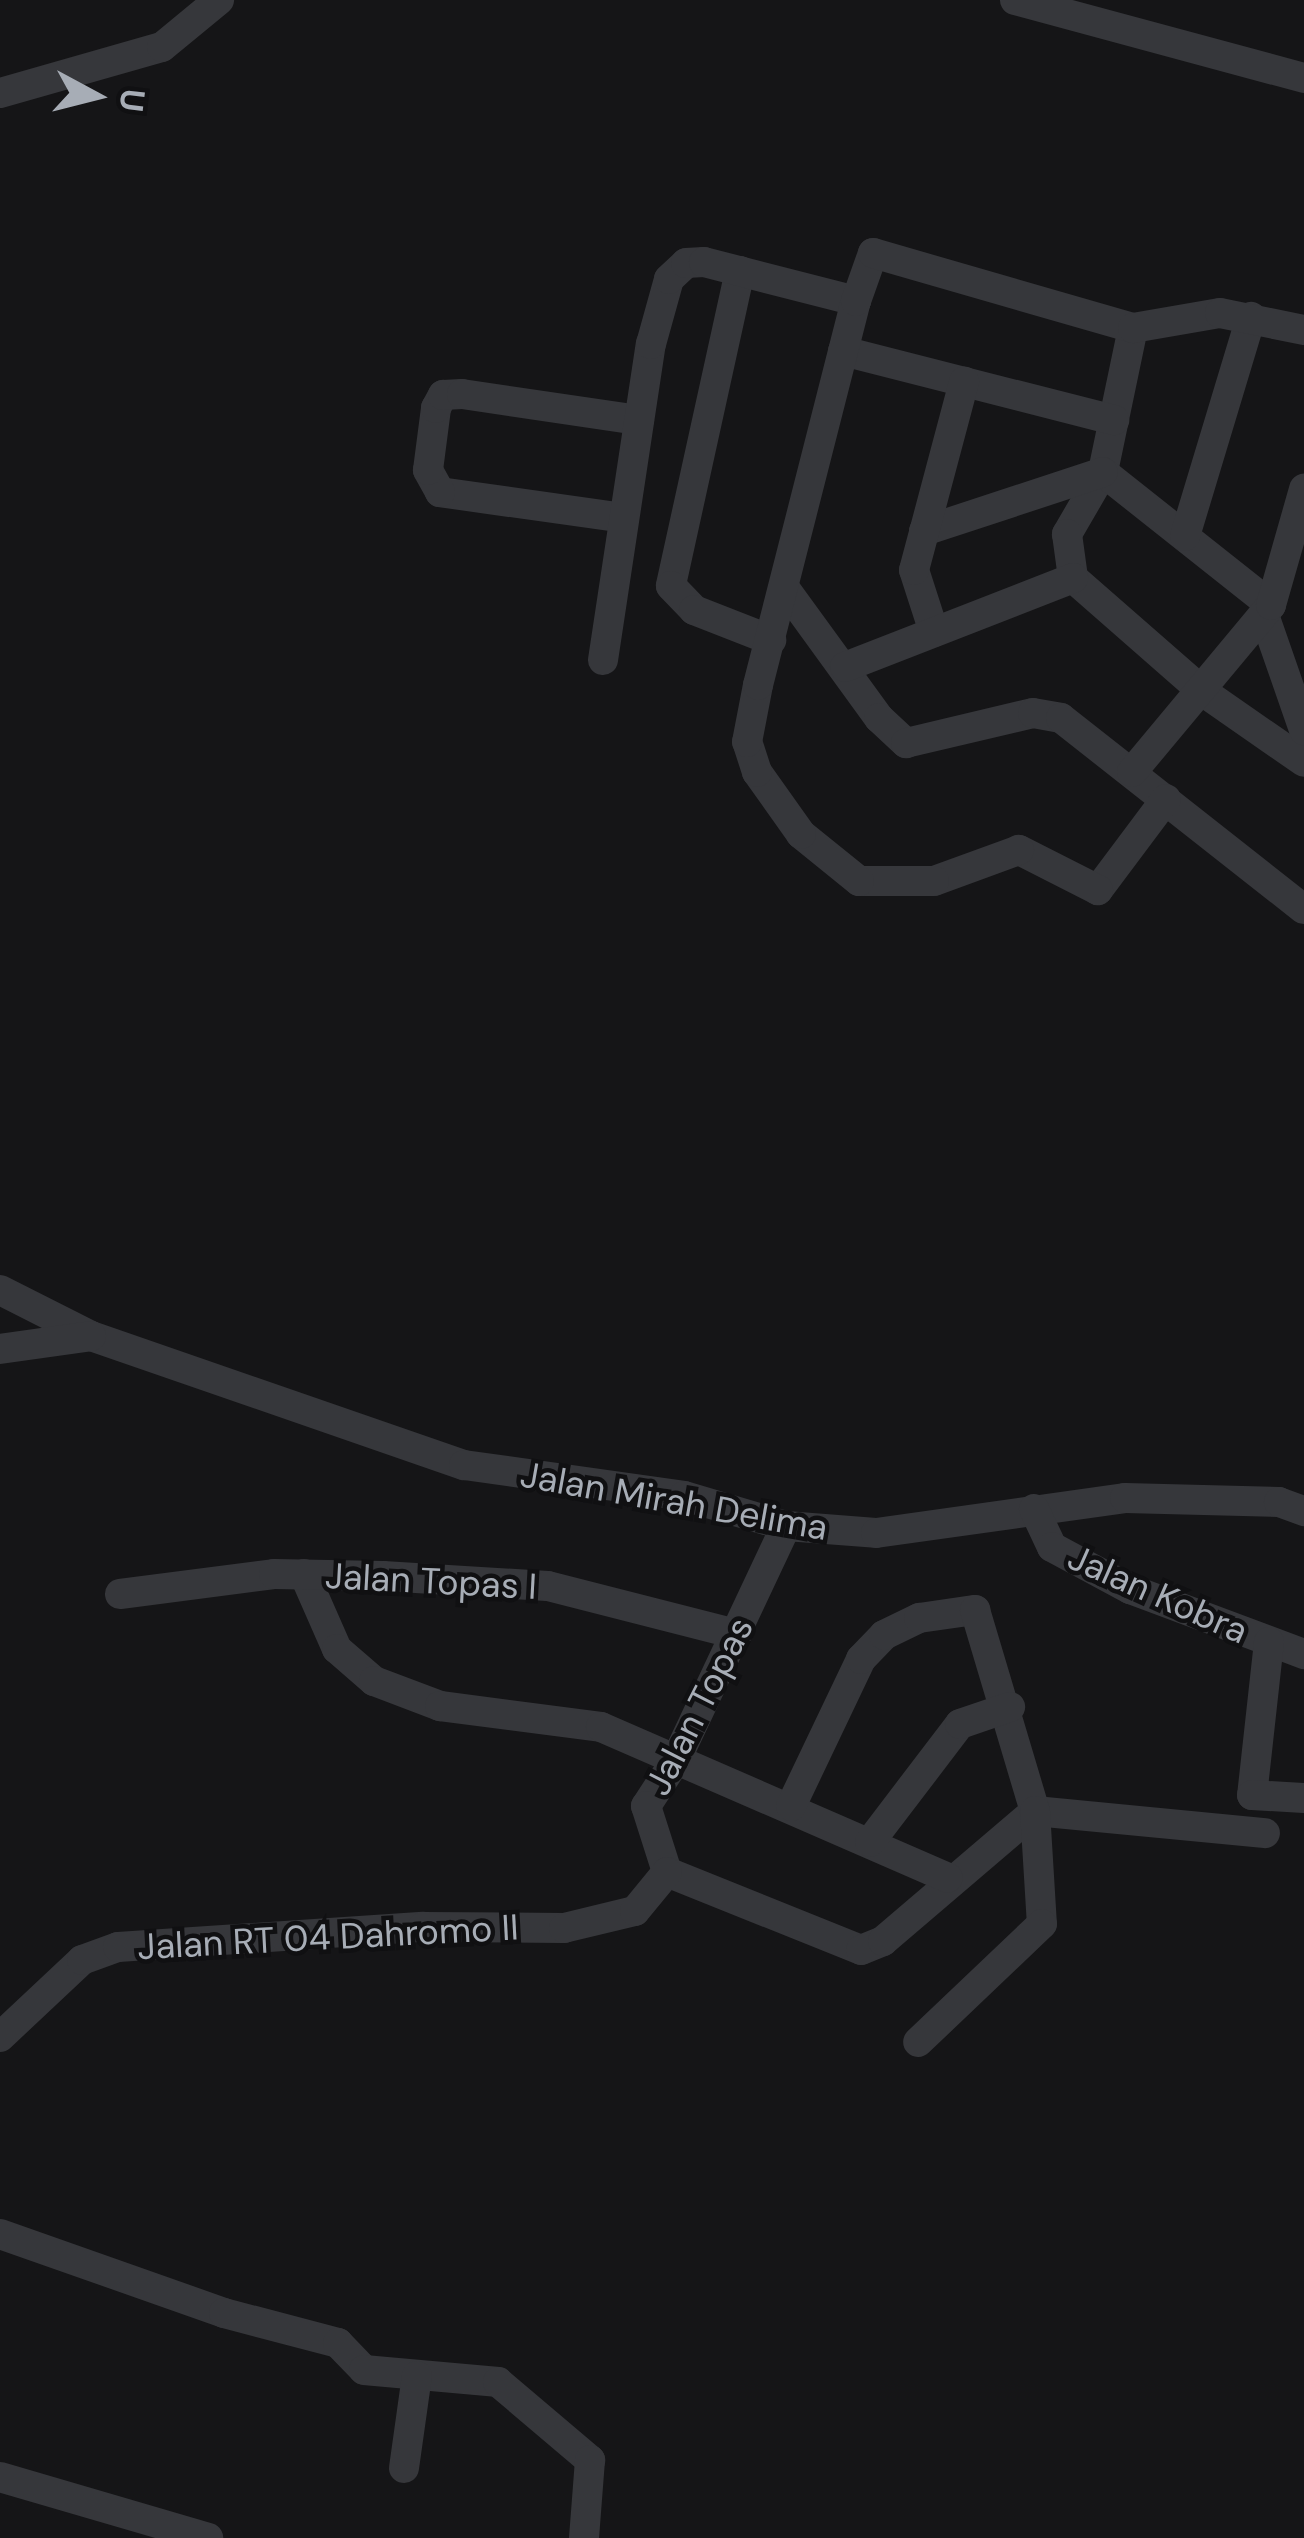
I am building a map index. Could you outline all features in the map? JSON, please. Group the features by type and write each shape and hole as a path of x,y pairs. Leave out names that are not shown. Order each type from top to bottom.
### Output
{"street":[{"path":"0,93 162,47 220,0"},
{"path":"1035,3 1304,78"},
{"path":"1166,799 1098,890 1019,850 934,881 860,881 801,834 757,772 748,729 856,301 873,253 1133,328 1201,314 1251,316 1304,330"},
{"path":"602,660 640,420 669,279 694,261 856,301"},
{"path":"740,271 671,586 694,610 771,640"},
{"path":"1185,536 1251,316"},
{"path":"1133,328 1102,472 1067,534 1073,578 1202,691 1304,762"},
{"path":"844,351 1114,421"},
{"path":"934,632 915,583 964,382"},
{"path":"625,518 437,490 428,470 436,408 443,395 462,394 640,420"},
{"path":"1102,472 1185,536 1268,610 1304,730"},
{"path":"924,531 1102,472"},
{"path":"1132,772 1268,610 1304,490"},
{"path":"845,667 1073,578"},
{"path":"786,590 906,743 1046,714 1070,723 1304,909"},
{"name":"Jalan Mirah Delima","path":"0,1290 91,1336 464,1465 684,1496 786,1526 876,1532 1034,1509 1170,1497 1279,1502 1304,1511"},
{"path":"0,1349 91,1336"},
{"name":"Jalan Kobra","path":"1034,1509 1052,1547 1130,1589 1304,1654"},
{"name":"Jalan Topas","path":"674,1876 646,1807 676,1760 786,1526"},
{"path":"304,1574 337,1649 374,1681 467,1711 578,1719 791,1806 948,1878"},
{"name":"Jalan Topas I","path":"120,1594 304,1574 548,1586 737,1634"},
{"path":"791,1806 844,1683 884,1635 919,1618 975,1610 1010,1707 1035,1810 1042,1924 918,2042"},
{"path":"1269,1642 1252,1795 1304,1798"},
{"path":"870,1842 960,1724 1010,1707"},
{"path":"674,1876 861,1950 883,1942 948,1878 1035,1810 1265,1833"},
{"name":"Jalan RT 04 Dahromo II","path":"0,2037 69,1970 118,1947 423,1928 563,1928 635,1911 674,1876"},
{"path":"0,2234 224,2313 338,2343 364,2370 498,2382 590,2460 584,2538"},
{"path":"404,2468 417,2376"},
{"path":"0,2477 208,2538"}]}
